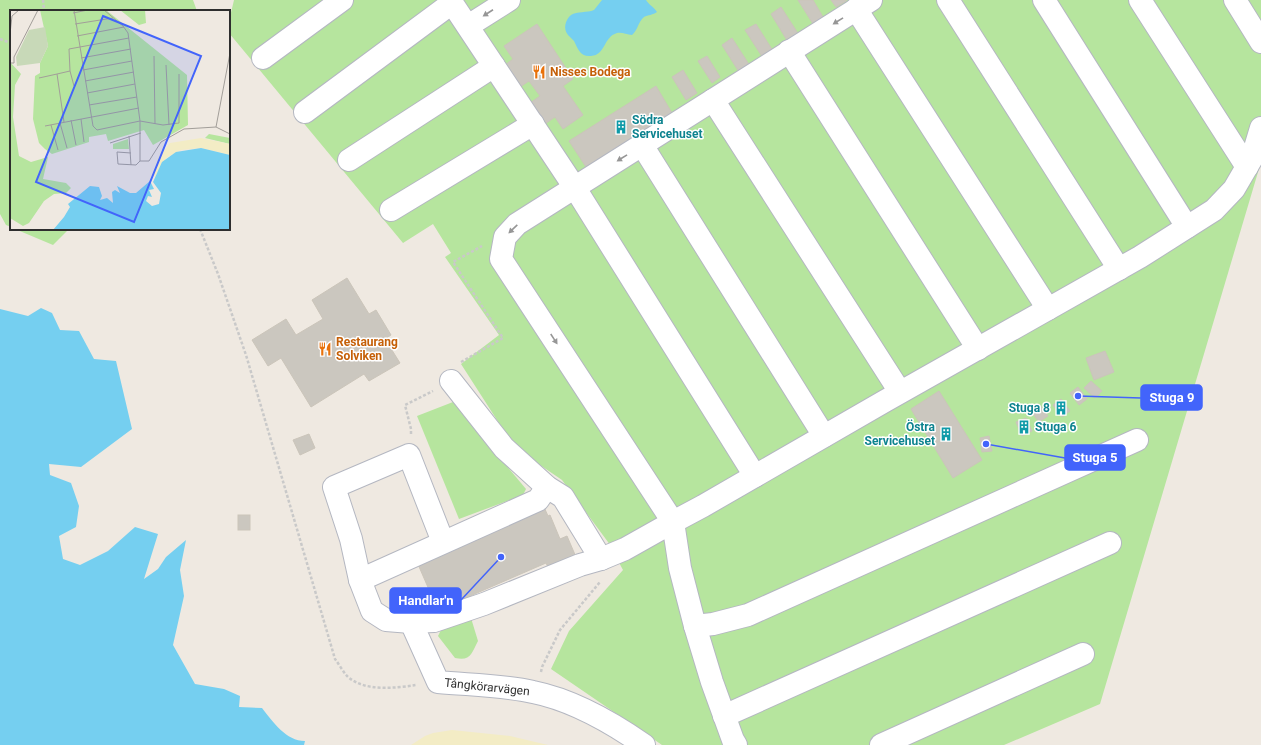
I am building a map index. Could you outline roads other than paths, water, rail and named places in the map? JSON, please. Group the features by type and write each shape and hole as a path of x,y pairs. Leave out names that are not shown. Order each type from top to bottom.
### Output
{"street":[{"path":"264,58 342,0"},
{"path":"468,26 509,0"},
{"path":"948,0 1119,269"},
{"path":"1044,0 1187,227"},
{"path":"1140,0 1247,167"},
{"path":"1235,0 1261,42"},
{"path":"305,112 451,1 575,188 755,476"},
{"path":"736,745 712,682 695,626 680,568 673,522 501,259 505,237 518,224 863,5 1048,309"},
{"path":"789,51 978,349"},
{"path":"349,160 494,66"},
{"path":"713,100 900,392"},
{"path":"391,210 533,124"},
{"path":"443,542 408,455 334,487 351,539 360,580 372,611 386,620 411,622 434,621 484,604 580,565 625,550 900,392 1140,258 1214,210 1234,189 1247,167 1252,158 1261,128"},
{"path":"642,145 824,436"},
{"path":"451,381 504,448 547,487 563,497 601,559"},
{"path":"695,626 713,624 748,615 1137,440"},
{"path":"360,580 538,500 547,487"},
{"path":"724,716 1110,544"},
{"name":"Tångkörarvägen","path":"411,622 438,682 513,688 535,692 587,711 613,725 644,745"},
{"path":"881,745 1083,654"}],"water":[{"path":"602,0 646,0 657,12 644,17 632,35 617,33 612,35 599,53 596,55 587,56 578,50 574,41 566,33 566,22 573,14 594,10"},
{"path":"41,308 52,313 60,330 79,331 94,359 116,361 132,429 81,467 49,464 50,475 71,483 79,506 76,527 59,536 63,559 80,565 108,551 135,527 158,534 144,579 158,569 166,557 186,540 180,570 184,596 173,645 195,684 224,689 240,696 239,707 262,708 280,730 292,738 305,741 304,745 0,745 0,309 28,316"}],"place":[{"name":"Nisses Bodega","path":"539,72"},
{"name":"Södra Servicehuset","path":"621,127"},
{"name":"Restaurang Solviken","path":"325,349"},
{"name":"Stuga 9","path":"1078,396"},
{"name":"Stuga 8","path":"1061,408"},
{"name":"Stuga 6","path":"1024,427"},
{"name":"Östra Servicehuset","path":"946,434"},
{"name":"Stuga 5","path":"986,444"},
{"name":"Handlar'n","path":"501,557"}]}
